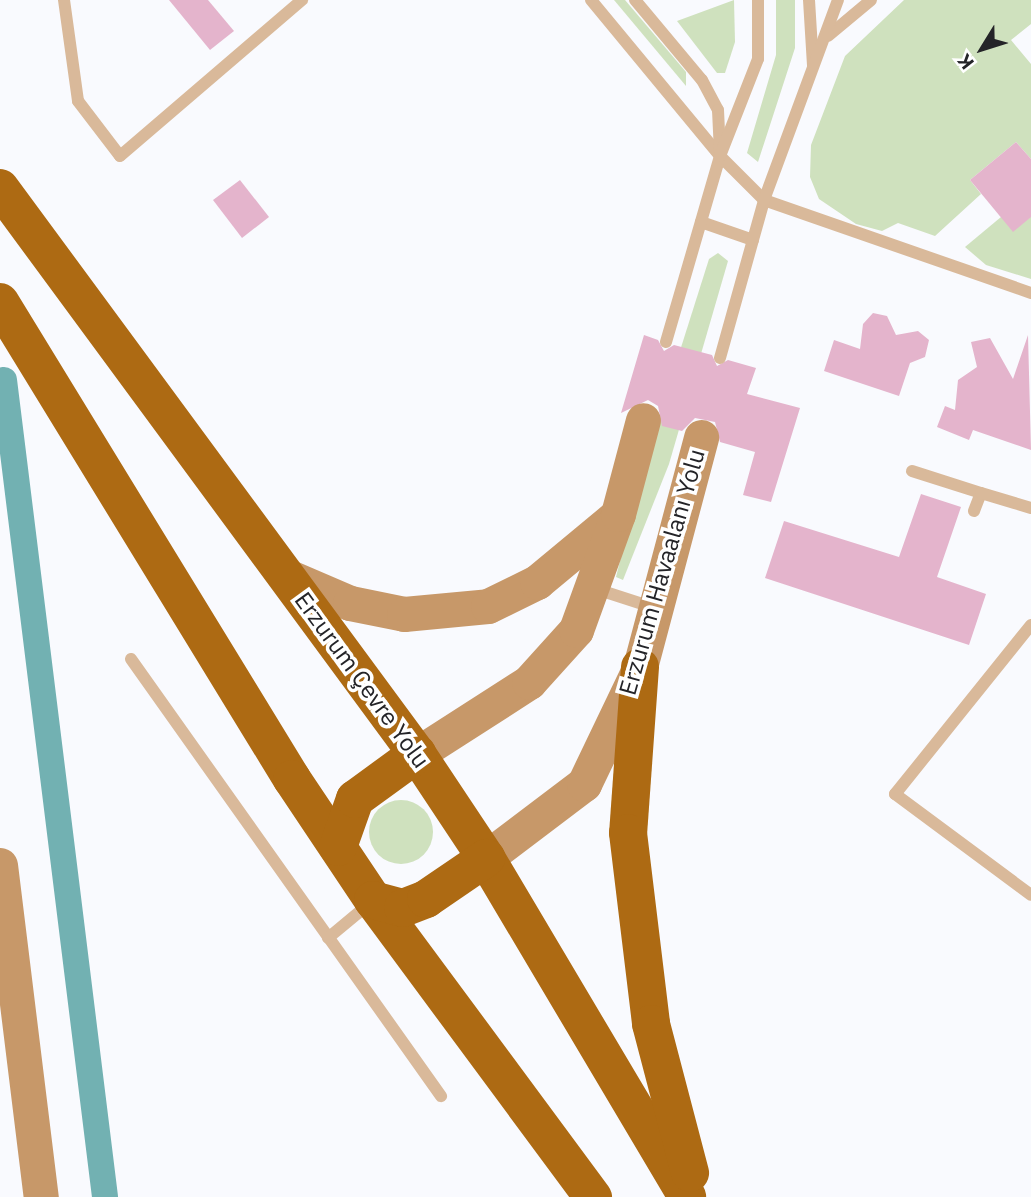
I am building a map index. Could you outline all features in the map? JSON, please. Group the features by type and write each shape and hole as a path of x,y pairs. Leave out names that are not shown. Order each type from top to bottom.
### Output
{"highway":[{"name":"Erzurum Çevre Yolu","path":"0,188 417,754 486,858 687,1197"},
{"path":"0,302 373,900 593,1197"},
{"path":"640,667 629,846 651,1024 686,1165 702,1197"},
{"path":"338,847 355,799 417,754"},
{"path":"373,900 403,908 486,858"}],"street":[{"path":"417,754 529,682 576,631 618,514 643,420"},
{"name":"Erzurum Havaalanı Yolu","path":"486,858 584,784 640,667 701,437"},
{"path":"285,575 350,603 404,614 488,606 537,582 618,514"},
{"path":"0,866 41,1197"}],"lane":[{"path":"64,0 78,102 120,156 302,0"},
{"path":"591,0 720,156 764,200 1031,293"},
{"path":"635,0 702,80 718,110 720,156"},
{"path":"666,342 720,156 758,59 758,0"},
{"path":"809,0 813,74"},
{"path":"720,358 764,200 828,36 838,0"},
{"path":"828,36 871,0"},
{"path":"701,222 753,240"},
{"path":"912,471 1031,508"},
{"path":"974,511 981,493"},
{"path":"592,588 656,608"},
{"path":"1031,625 895,793 1031,895"},
{"path":"131,659 441,1096"},
{"path":"328,938 373,900"}],"green space":[{"path":"614,0 625,0 686,72 686,86"},
{"path":"734,0 735,42 725,73 717,73 677,21"},
{"path":"776,0 795,0 795,48 758,162 747,153 776,55"},
{"path":"904,0 1031,0 1031,24 1011,40 1031,64 1031,159 1016,142 970,180 981,194 935,236 898,223 882,231 856,224 819,199 810,177 811,145 845,56"},
{"path":"1001,217 1031,217 1031,279 986,265 965,247"},
{"path":"718,253 728,261 669,464 623,580 616,577 646,458 709,259"},
{"path":"395,800 407,800 424,809 431,820 431,844 424,855 407,864 395,864 383,859 374,850 369,838 369,826 374,814 383,805"}],"building":[{"path":"169,0 208,0 234,31 210,50"},
{"path":"1016,142 1031,159 1031,217 1013,232 970,180"},
{"path":"240,180 269,217 242,238 213,200"},
{"path":"873,313 887,316 896,335 918,331 929,340 925,357 910,363 899,396 824,371 834,340 860,349 863,324"},
{"path":"644,335 658,340 664,351 674,345 712,355 717,366 728,360 756,368 747,394 800,408 771,502 743,495 755,452 720,442 715,422 695,418 682,431 662,426 658,406 648,400 621,413"},
{"path":"1028,335 1031,450 973,430 969,440 937,427 945,406 955,410 958,380 977,367 971,342 990,338 1013,379"},
{"path":"921,494 961,507 937,577 986,594 969,645 765,578 784,521 899,557"}],"waterway":[{"path":"4,380 105,1197"}]}
